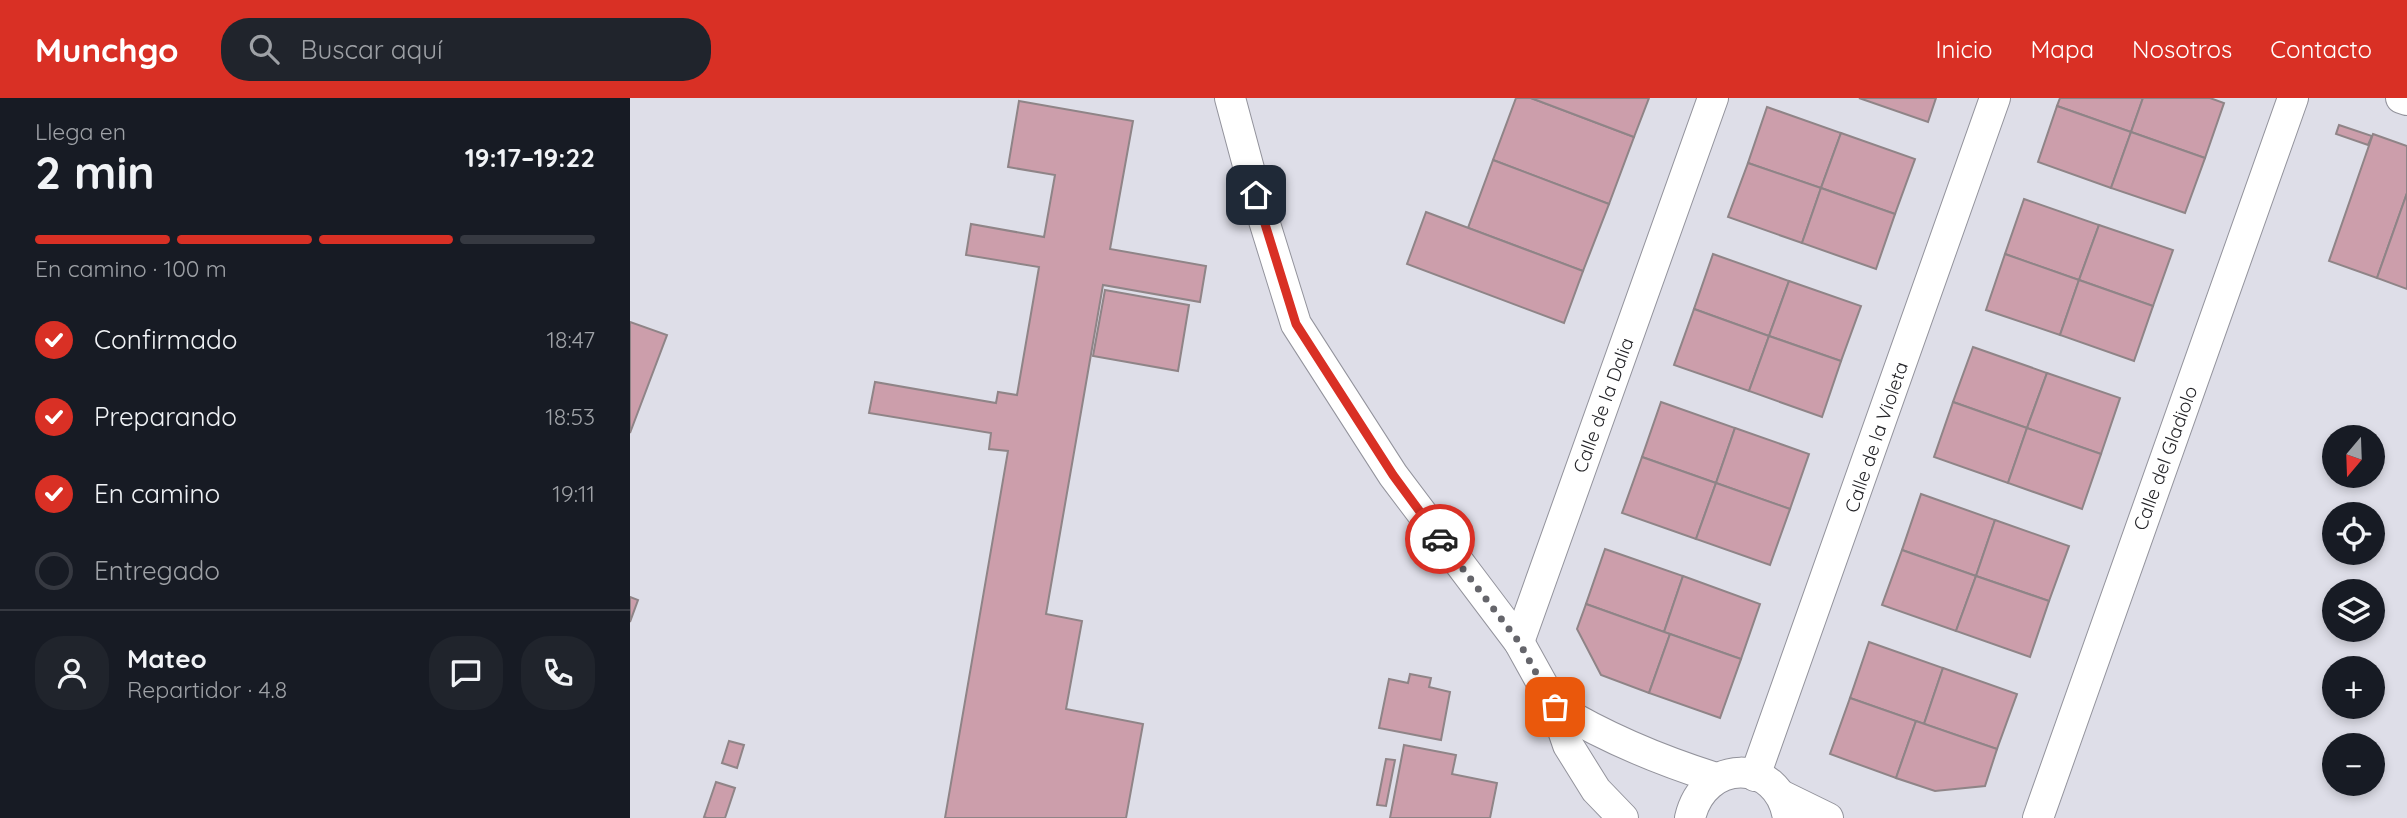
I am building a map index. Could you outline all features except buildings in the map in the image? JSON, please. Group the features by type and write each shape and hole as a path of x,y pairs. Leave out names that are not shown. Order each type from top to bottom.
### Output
{"street":[{"path":"1230,98 1256,195 1296,324 1393,475 1519,642 1555,707 1575,757 1596,790 1623,818"},
{"name":"Calle de la Dalia","path":"1519,642 1713,98"},
{"name":"Calle de la Violeta","path":"1755,776 1995,98"},
{"name":"Calle del Gladiolo","path":"2038,818 2293,98"},
{"path":"2401,98 2407,100"},
{"path":"1555,707 1599,734 1675,765 1716,778"},
{"path":"1690,818 1695,800 1704,787 1716,778 1746,772 1766,780 1785,807 1828,818"}],"way so far":[{"path":"1440,539 1519,642 1555,707"}],"route":[{"path":"1256,195 1296,324 1393,475 1440,539"}]}
